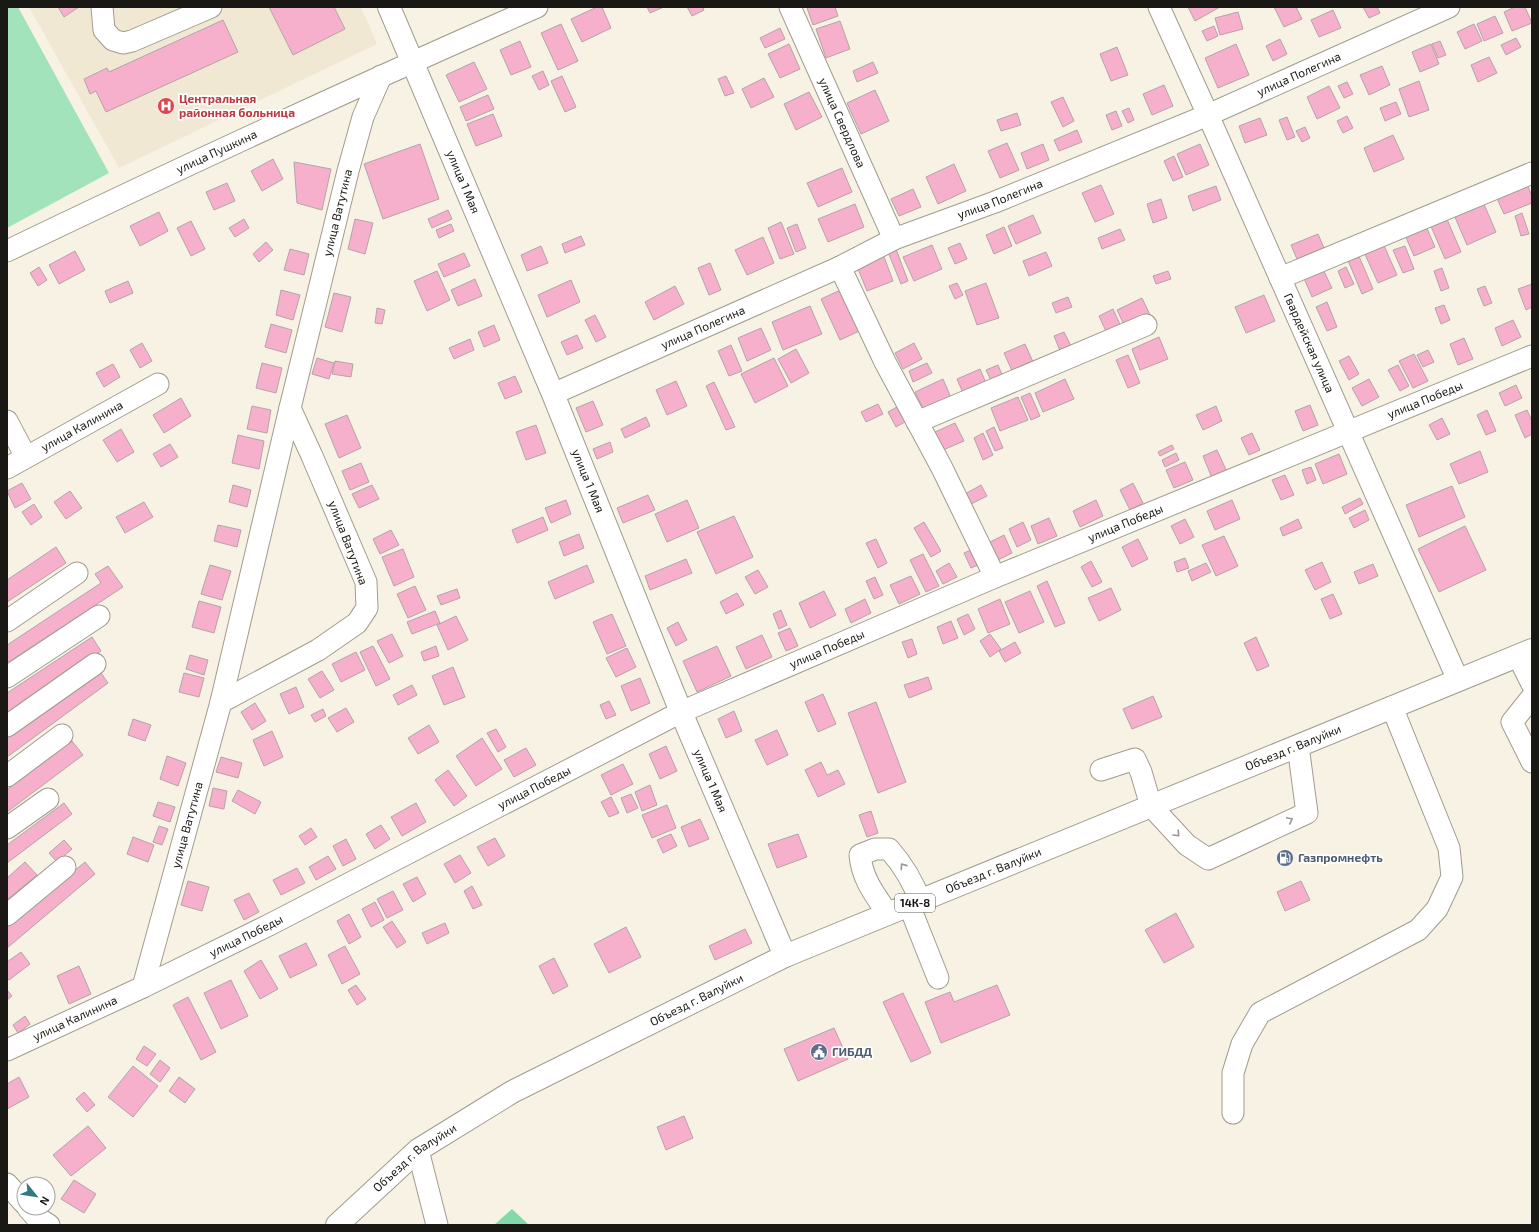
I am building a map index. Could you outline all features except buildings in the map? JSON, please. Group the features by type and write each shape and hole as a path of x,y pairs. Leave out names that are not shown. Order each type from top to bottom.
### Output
{"main road":[{"name":"улица 1 Мая","path":"389,7 553,394 681,712 785,956"},
{"name":"Объезд г. Валуйки","path":"337,1225 418,1150 512,1092 785,956 1525,653"}],"street":[{"path":"102,7 104,30 113,40 122,43 132,41 211,7"},
{"name":"улица Пушкина","path":"7,251 132,191 412,62 516,11 537,7"},
{"name":"улица Свердлова","path":"790,7 894,239"},
{"name":"Гвардейская улица","path":"1158,7 1208,115 1458,680"},
{"name":"улица Полегина","path":"553,394 840,267 894,239 995,202 1208,115 1449,7"},
{"name":"улица Ватутина","path":"143,987 221,702 318,650 357,623 367,608 366,582 290,408 348,171 363,117 381,76"},
{"path":"1280,278 1532,173"},
{"path":"840,267 885,362 942,468 995,577"},
{"path":"917,422 1146,325"},
{"name":"улица Победы","path":"143,987 269,926 681,712 995,577 1532,356"},
{"name":"улица Калинина","path":"7,468 158,384"},
{"path":"221,702 290,408"},
{"path":"7,421 26,458"},
{"path":"7,621 77,573"},
{"path":"7,677 99,616"},
{"path":"1525,653 1532,684"},
{"path":"7,726 95,664"},
{"path":"1532,697 1512,722 1532,762"},
{"path":"1233,1113 1233,1073 1242,1044 1260,1013 1418,930 1437,909 1452,877 1449,848 1392,707"},
{"path":"7,776 62,735"},
{"path":"1101,770 1135,759 1141,772 1151,806 1187,845 1208,859 1307,812 1298,746"},
{"path":"7,828 48,799"},
{"path":"888,914 870,888 861,867 860,855 875,849 889,849 904,866 914,886 914,903 938,978"},
{"path":"7,915 65,867"},
{"name":"улица Калинина","path":"7,1050 143,987"},
{"path":"418,1150 437,1225"},
{"path":"7,1184 16,1194"},
{"path":"35,1216 48,1225"}],"shaded area":[{"name":"Центральная районная больница","path":"29,7 361,7 377,44 119,168"}],"green space":[{"path":"7,7 18,7 109,173 7,228"},
{"path":"512,1209 529,1225 494,1225"}],"place":[{"name":"Центральная районная больница","path":"166,106"},
{"name":"Газпромнефть","path":"1285,858"},
{"name":"ГИБДД","path":"819,1052"}]}
